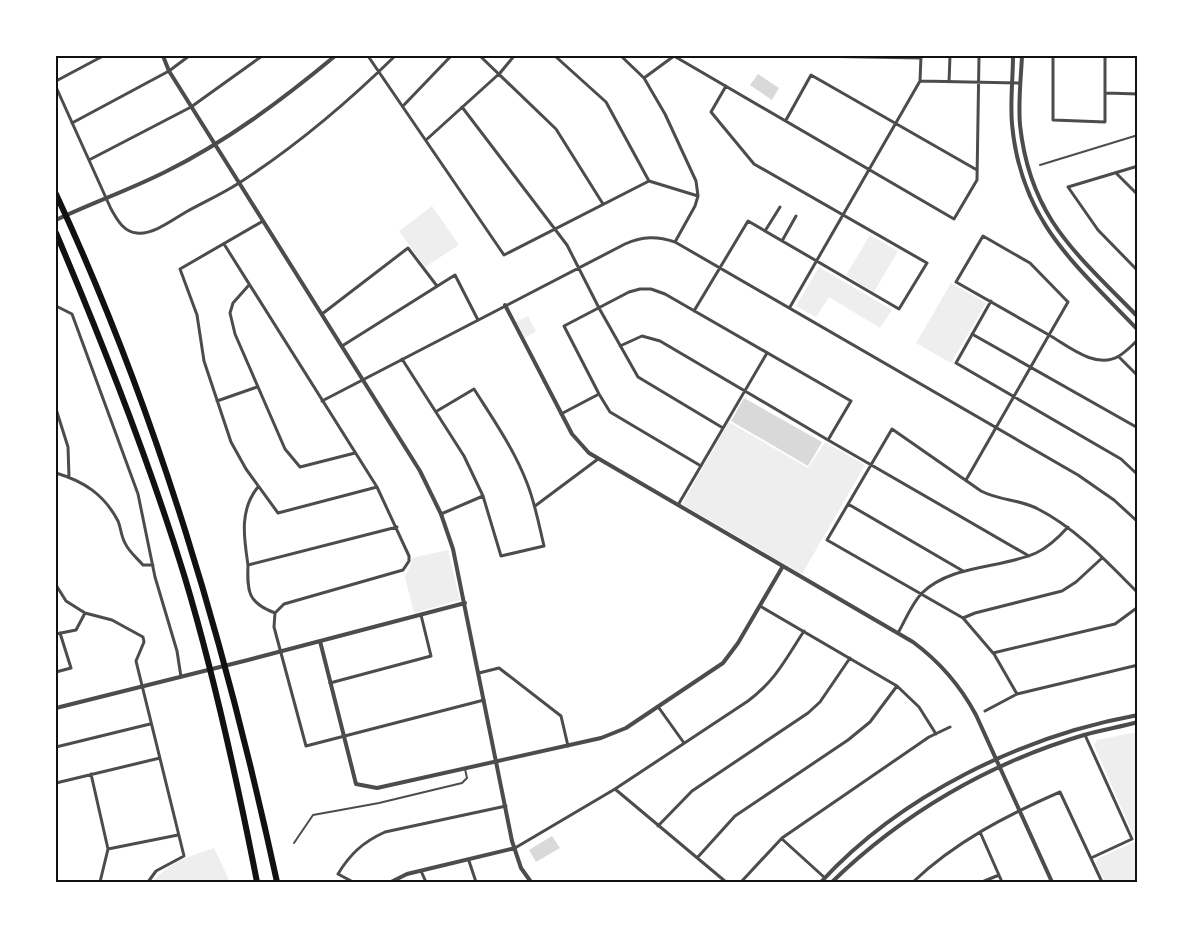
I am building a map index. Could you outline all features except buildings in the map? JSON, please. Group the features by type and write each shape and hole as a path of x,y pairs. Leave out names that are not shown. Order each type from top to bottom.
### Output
{"highway":[{"path":"56,194 117,334 181,513 236,705 277,882"},
{"path":"56,233 96,327 158,495 185,578 226,729 257,882"}],"street":[{"path":"56,81 103,56"},
{"path":"163,56 169,71 191,107 420,471 441,514 453,549 465,603 515,848 521,868 531,882"},
{"path":"72,123 169,71 189,56"},
{"path":"89,160 191,107 261,56"},
{"path":"56,220 165,172 215,145 271,107 334,56"},
{"path":"368,56 504,255 649,181 698,196"},
{"path":"56,87 119,224 130,232 138,234 160,227 239,183 308,133 361,90 395,56"},
{"path":"403,106 452,56"},
{"path":"480,56 556,129 603,204"},
{"path":"426,140 500,73 514,56"},
{"path":"555,56 606,102 649,181"},
{"path":"621,56 644,78 696,181 698,196 695,206 675,242"},
{"path":"644,78 674,56 954,219 977,180 979,56"},
{"path":"789,307 920,81 921,57 811,56"},
{"path":"949,82 950,56"},
{"path":"1013,56 1012,122 1015,149 1028,194 1050,235 1062,250 1137,330"},
{"path":"1022,56 1020,122 1024,149 1041,204 1067,243 1137,317"},
{"path":"1053,56 1053,120 1105,122 1106,56"},
{"path":"786,120 811,75 977,170"},
{"path":"920,81 1021,83"},
{"path":"694,311 748,221 899,309 927,263 754,164 711,112 726,86"},
{"path":"1106,93 1137,94"},
{"path":"462,107 567,245 638,377 723,428"},
{"path":"1040,165 1137,135"},
{"path":"1137,166 1068,187 1098,230 1137,271"},
{"path":"1116,173 1137,195"},
{"path":"765,231 780,207"},
{"path":"782,241 796,216"},
{"path":"263,221 180,269 197,315 204,361 236,452 278,513 377,487"},
{"path":"966,480 1012,397 1049,335 1068,302 1030,263 983,236 956,282 1049,335 1088,358 1107,360 1119,357 1137,340"},
{"path":"322,401 578,267 634,240 656,237 675,242 721,267 1095,485 1137,522"},
{"path":"225,244 377,487 409,556 409,561 403,570 284,604 275,613 274,627 306,746 484,699"},
{"path":"322,314 408,248 437,286"},
{"path":"342,346 455,275 478,320"},
{"path":"249,285 233,303 230,313 235,334 285,449 300,467 355,453"},
{"path":"701,466 616,417 599,394 564,326 640,289 651,289 665,294 850,401 828,440"},
{"path":"991,302 956,363 1121,459 1137,476"},
{"path":"56,306 72,314 138,494 153,565 177,651 181,677"},
{"path":"505,306 578,442 598,459 898,633 926,652 958,685 976,715 1052,882"},
{"path":"972,334 1137,428"},
{"path":"620,346 642,336 660,341 1029,556"},
{"path":"678,506 767,353"},
{"path":"1119,357 1137,376"},
{"path":"402,359 464,456 483,496 501,556 544,546 527,481 511,449 474,389 437,411"},
{"path":"217,401 257,387"},
{"path":"561,414 599,394"},
{"path":"56,409 68,447 69,477"},
{"path":"1017,694 993,653 963,618 827,540 892,429 993,497 1023,502 1068,527 1137,593"},
{"path":"535,506 598,459"},
{"path":"56,473 89,487 101,496 119,524 124,543 143,565 153,565"},
{"path":"258,487 252,493 244,517 248,565 247,583 251,599 263,609 275,613"},
{"path":"441,514 483,496"},
{"path":"848,504 964,571"},
{"path":"248,565 397,527"},
{"path":"898,633 921,594 936,583 964,571 1029,556 1049,545 1068,527"},
{"path":"963,618 1062,591 1076,582 1102,558"},
{"path":"320,641 356,784 377,788 568,746 600,738 626,728 723,663 738,643 783,566"},
{"path":"56,585 71,605 85,613 112,620 143,637 144,642 136,661 184,856 156,871 148,882"},
{"path":"56,597 63,595"},
{"path":"56,708 465,603"},
{"path":"760,606 897,686 919,707 936,734"},
{"path":"993,653 1115,624 1137,607"},
{"path":"56,672 71,668 58,633 76,630 85,613"},
{"path":"330,682 431,656 421,615"},
{"path":"391,882 407,874 469,861 515,848 615,789 766,687 804,631"},
{"path":"658,826 692,791 814,708 850,658"},
{"path":"985,711 1017,694 1137,664"},
{"path":"479,673 499,668 561,716 568,746"},
{"path":"697,858 735,816 848,740 870,722 897,686"},
{"path":"659,708 684,743"},
{"path":"821,882 887,824 939,789 996,758 1043,739 1117,718 1137,715"},
{"path":"832,882 858,858 941,797 999,766 1085,735 1137,722"},
{"path":"56,747 151,724"},
{"path":"741,882 782,838 936,734 950,727"},
{"path":"1085,735 1132,839 1091,858"},
{"path":"56,783 160,758"},
{"path":"294,843 313,815 379,803 462,783 467,778 465,769"},
{"path":"91,774 108,849 100,882"},
{"path":"615,789 726,882"},
{"path":"913,882 940,858 980,832 1019,810 1060,792 1102,882"},
{"path":"353,882 338,874 347,859 371,838 384,832 506,806"},
{"path":"980,832 1002,882"},
{"path":"108,849 178,835"},
{"path":"782,838 825,878"},
{"path":"469,861 476,882"},
{"path":"421,871 426,882"},
{"path":"982,882 999,875"}],"shaded area":[{"path":"758,74 779,88 772,100 750,85"},
{"path":"432,206 459,245 425,267 399,231"},
{"path":"870,235 898,251 874,292 846,275"},
{"path":"819,267 892,310 880,328 829,297 816,317 796,306"},
{"path":"951,283 986,303 951,363 916,343"},
{"path":"528,316 536,331 525,338 516,322"},
{"path":"744,398 822,442 808,466 731,421"},
{"path":"729,422 808,468 825,442 865,465 802,574 682,504"},
{"path":"448,550 460,600 414,613 405,577 412,558"},
{"path":"1137,732 1137,882 1105,882 1096,863 1097,859 1136,841 1094,745 1097,740"},
{"path":"552,836 560,848 536,862 529,850"},
{"path":"214,848 230,882 153,882 173,865"}]}
